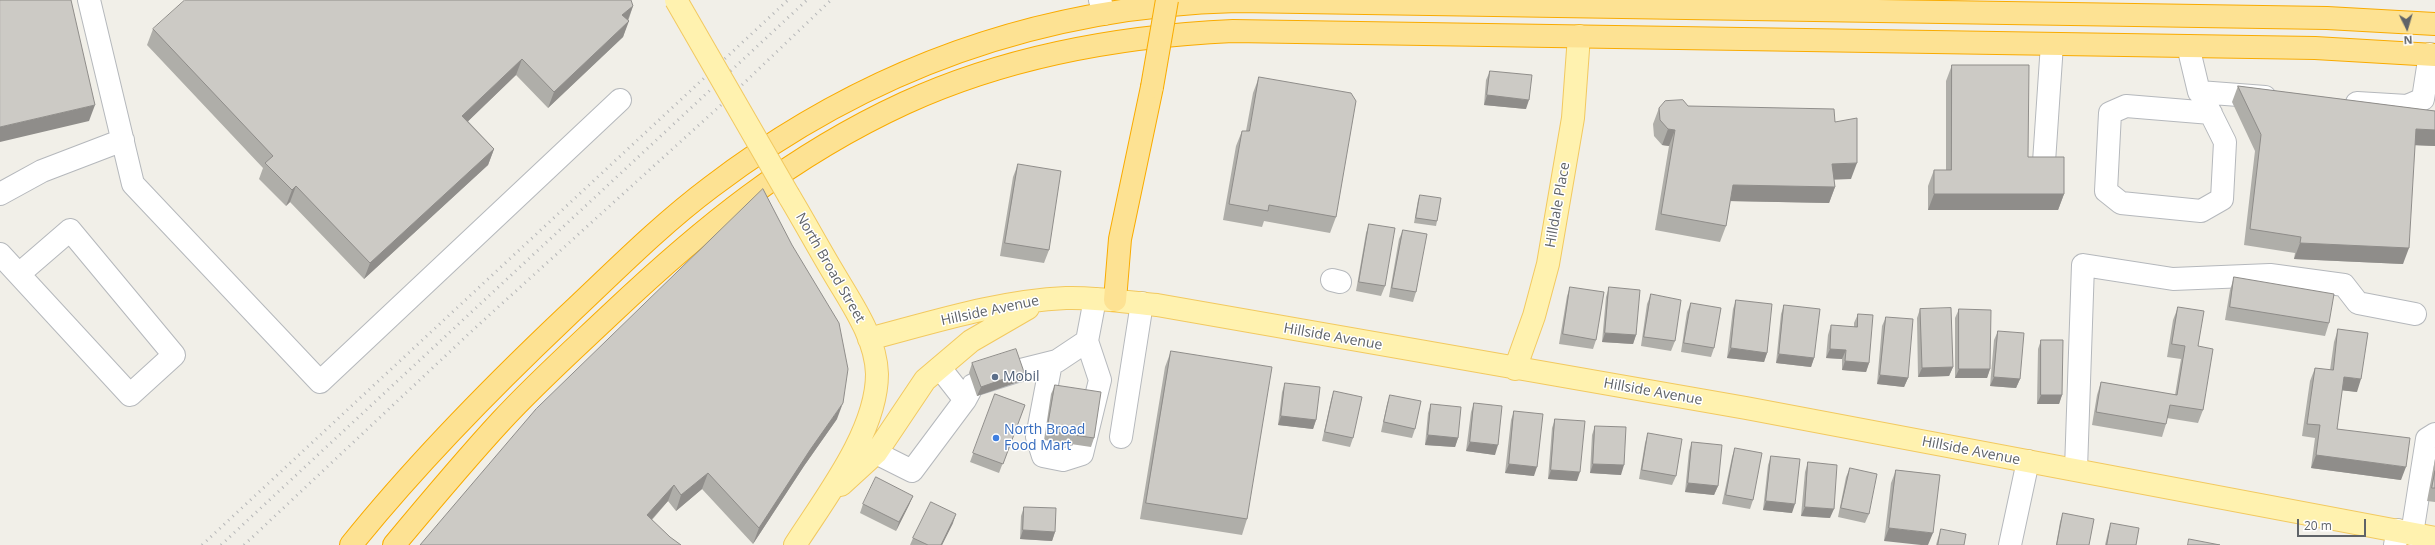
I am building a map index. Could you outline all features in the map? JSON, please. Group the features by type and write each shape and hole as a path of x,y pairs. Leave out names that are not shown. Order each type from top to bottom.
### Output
{"highway":[{"path":"1105,300 1120,239 1152,87 1167,0"},
{"path":"1594,0 1615,7"},
{"path":"351,545 467,414 528,353 652,237 709,188 742,164 845,101 919,66 996,38 1102,7 1241,1 1615,7 2000,7 2327,18 2435,24"},
{"path":"394,545 503,419 564,358 691,240 721,215 832,140 907,102 983,74 1023,62 1104,43 1159,36 1240,31 2188,46 2357,50 2433,54"}],"main road":[{"name":"North Broad Street","path":"676,0 858,315 869,339 877,375 870,411 852,452 824,501 795,545"},
{"name":"Hilldale Place","path":"1515,369 1536,310 1548,264 1575,100 1579,36"},
{"name":"Hillside Avenue","path":"869,339 991,308 1043,300 1105,300 1142,303 1746,408 2076,469 2401,536 2435,538"},
{"path":"824,501 876,453 915,393 940,368 986,331 1043,300"}],"street":[{"path":"89,0 134,184 320,382 620,100"},
{"path":"2044,162 2052,44"},
{"path":"2188,46 2200,92 2211,113 2225,142 2222,199 2202,211 2122,203 2106,192 2110,113 2126,106 2211,113"},
{"path":"2336,102 2407,106 2423,99 2433,54"},
{"path":"2200,92 2288,98"},
{"path":"0,194 42,171 123,140"},
{"path":"0,254 130,395 174,355 70,230 19,274"},
{"path":"2076,469 2083,265 2173,279 2270,275 2344,285 2358,303 2415,314"},
{"path":"876,453 912,471 965,400 974,385 1017,371 1057,361 1087,341 1105,300"},
{"path":"1121,437 1142,303"},
{"path":"1051,363 1037,437 1043,456 1063,460 1082,454 1100,380 1087,341"},
{"path":"940,368 965,400"},
{"path":"2401,536 2427,439 2435,434"},
{"path":"2010,545 2028,461"}],"building":[{"path":"0,0 71,0 95,105 0,127"},
{"path":"185,0 631,0 633,6 622,15 629,21 554,92 522,59 462,116 494,149 370,263 296,186 292,190 265,163 273,156 153,29"},
{"path":"1952,65 2029,65 2028,157 2064,157 2064,194 1934,194 1934,170 1951,170"},
{"path":"1490,71 1532,75 1529,100 1487,95"},
{"path":"1259,77 1351,93 1356,101 1336,217 1269,205 1268,211 1229,204 1242,131 1249,131"},
{"path":"2238,86 2435,111 2435,130 2416,129 2409,248 2300,243 2301,237 2250,229 2261,135"},
{"path":"1683,100 1688,106 1834,109 1835,122 1857,118 1857,163 1832,164 1835,187 1733,185 1726,226 1661,214 1675,130 1668,129 1660,120 1659,108 1665,101"},
{"path":"1018,164 1061,171 1049,250 1005,243"},
{"path":"763,189 792,245 839,323 848,369 843,403 759,528 708,473 681,495 674,485 647,515 670,537 681,545 420,545 536,409"},
{"path":"1420,195 1441,198 1437,221 1416,218"},
{"path":"1369,224 1395,228 1385,286 1359,282"},
{"path":"1403,230 1427,234 1416,292 1392,288"},
{"path":"2234,277 2334,294 2329,323 2230,307"},
{"path":"1570,287 1604,292 1596,340 1563,334"},
{"path":"1609,287 1640,290 1636,335 1605,333"},
{"path":"1651,294 1681,300 1675,341 1644,337"},
{"path":"1736,300 1772,304 1767,353 1731,348"},
{"path":"1691,303 1721,308 1714,348 1684,343"},
{"path":"1784,305 1820,309 1814,358 1779,354"},
{"path":"2178,307 2204,311 2198,346 2213,349 2203,410 2170,405 2166,424 2096,412 2101,382 2177,395 2185,346 2172,344"},
{"path":"1951,308 1953,367 1922,368 1920,309"},
{"path":"1959,309 1991,310 1990,369 1959,369"},
{"path":"1858,314 1873,315 1869,363 1845,361 1846,350 1830,349 1831,325 1857,327"},
{"path":"1886,317 1913,319 1908,378 1880,375"},
{"path":"2338,329 2368,333 2361,379 2344,377 2337,429 2410,438 2406,467 2316,455 2320,425 2307,424 2315,368 2333,370"},
{"path":"1998,331 2024,333 2020,379 1994,377"},
{"path":"2041,340 2063,340 2062,395 2041,395"},
{"path":"1016,349 1024,372 981,387 972,363"},
{"path":"1171,351 1272,367 1247,519 1146,503"},
{"path":"1285,383 1320,387 1316,420 1281,416"},
{"path":"1055,385 1101,392 1094,438 1047,431"},
{"path":"1334,391 1362,397 1353,438 1325,432"},
{"name":"North Broad Food Mart","path":"995,394 1025,405 1003,464 973,453"},
{"path":"1390,395 1421,401 1415,429 1384,422"},
{"path":"1474,403 1502,406 1498,445 1470,442"},
{"path":"1431,404 1461,407 1458,438 1428,435"},
{"path":"1514,411 1543,414 1537,467 1509,464"},
{"path":"1555,419 1585,421 1580,472 1551,470"},
{"path":"1595,426 1626,427 1624,465 1593,464"},
{"path":"1648,433 1682,439 1676,476 1642,470"},
{"path":"1692,442 1722,445 1718,486 1688,483"},
{"path":"1735,448 1762,453 1753,500 1726,495"},
{"path":"1771,456 1800,459 1795,504 1766,501"},
{"path":"1808,462 1837,465 1834,509 1805,507"},
{"path":"1850,468 1877,474 1869,514 1841,508"},
{"path":"1896,470 1940,475 1933,533 1889,528"},
{"path":"2435,471 2435,488 2432,488"},
{"path":"876,477 913,496 899,522 863,504"},
{"path":"931,502 956,514 941,545 928,545 913,538"},
{"path":"1024,507 1056,508 1055,532 1023,530"},
{"path":"2063,513 2094,519 2089,545 2057,545"},
{"path":"2111,523 2139,528 2136,545 2107,545"},
{"path":"1941,529 1966,534 1964,545 1938,545"},
{"path":"2189,539 2220,545 2188,545"}],"railway":[{"path":"202,545 788,0"},
{"path":"221,545 807,0"},
{"path":"244,545 474,329 721,105 831,0"}],"place":[{"name":"Mobil","path":"995,377"},
{"name":"North Broad Food Mart","path":"996,438"}]}
